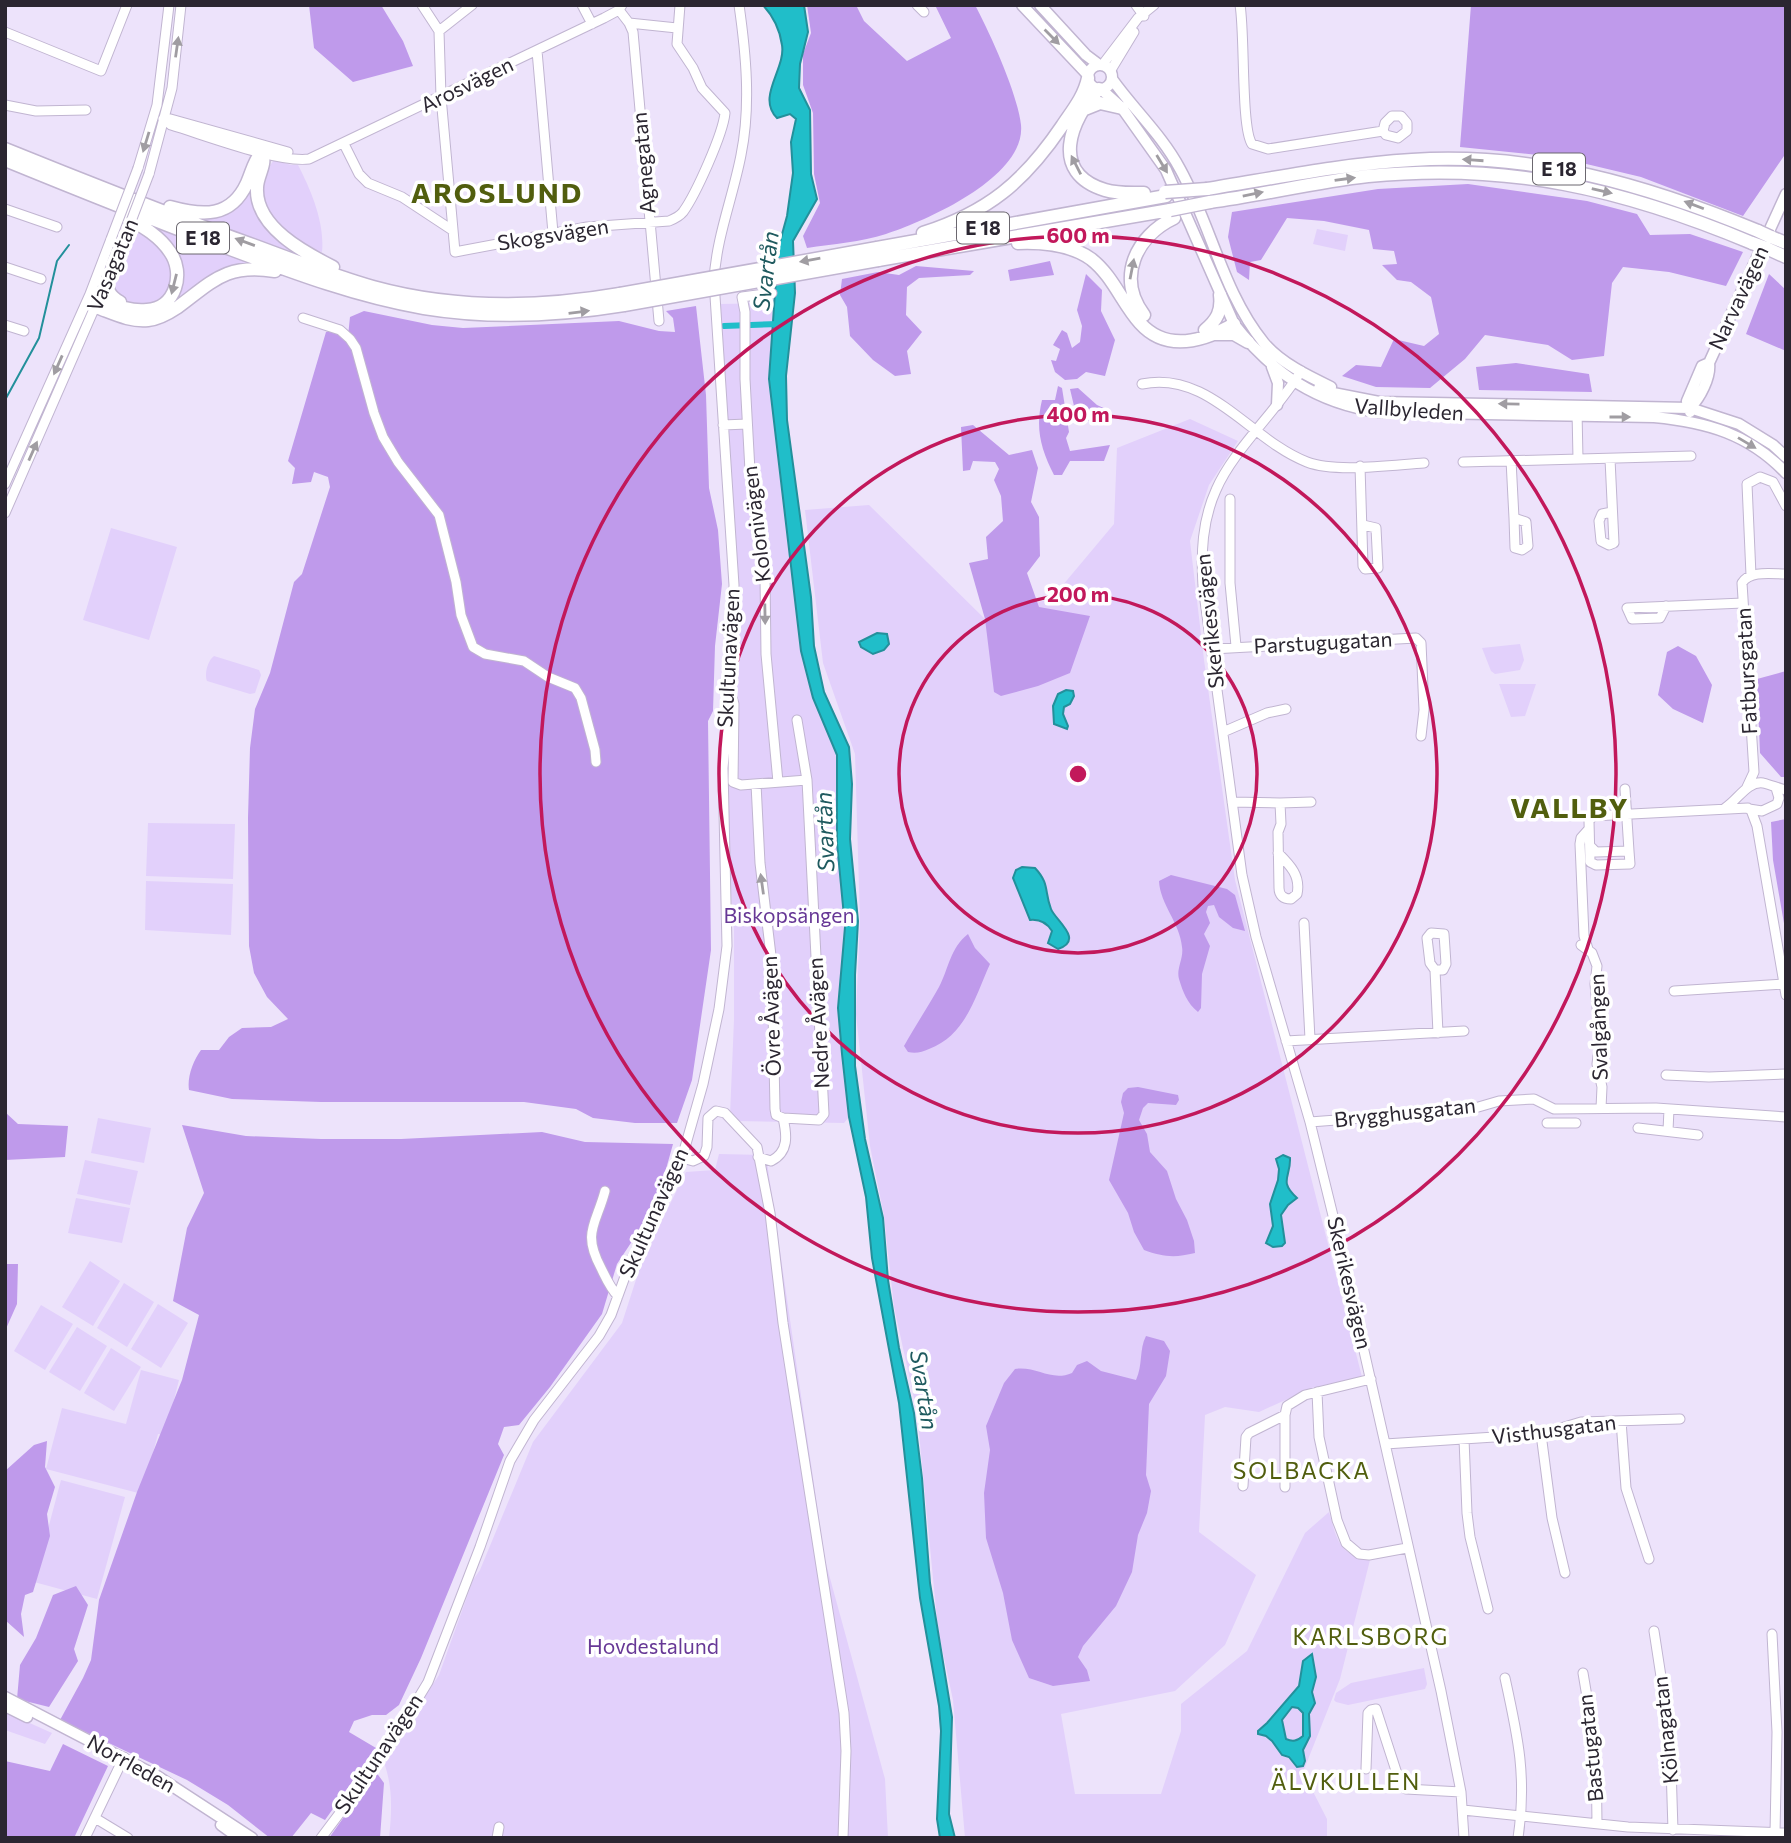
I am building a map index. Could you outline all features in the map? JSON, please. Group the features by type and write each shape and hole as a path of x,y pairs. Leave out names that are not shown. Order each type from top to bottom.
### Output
{"highway":[{"name":"E 18","path":"878,254 879,244 950,224 983,208 1014,185 1047,147 1083,94 1088,77"},
{"name":"E 18","path":"1100,89 1089,99 1070,134 1069,148 1073,163 1081,175 1096,186 1109,191 1165,194"},
{"path":"1080,114 1095,103 1122,108"},
{"name":"E 18","path":"119,193 192,212 218,211 231,205 239,197 263,148"},
{"name":"E 18","path":"263,148 265,159 257,189 258,200 263,212 274,227 288,239 308,270"},
{"name":"E 18","path":"5,149 328,277 349,290 382,300 486,315 565,314 622,300 878,254 1165,194 1365,164 1415,160 1512,163 1592,175 1640,187 1692,204 1768,243 1786,257"},
{"name":"E 18","path":"5,160 100,198 328,277 433,299 474,303 622,300"},
{"name":"E 18","path":"878,254 985,242 1172,214 1286,188 1369,176 1469,173 1529,177 1584,187 1648,203 1755,237"},
{"name":"E 18","path":"93,304 146,311 161,307 174,291 178,277 171,252 140,225 100,198"},
{"name":"E 18","path":"1172,214 1138,249 1130,273 1131,290 1140,310 1159,327 1178,334 1234,334 1248,342"},
{"name":"E 18","path":"985,242 988,246 1040,243 1074,250 1102,268 1139,322 1166,338 1199,341 1209,333 1237,320"},
{"name":"E 18","path":"1768,243 1786,243"},
{"name":"E 18","path":"93,304 132,319 153,320 172,311 222,274 241,269 277,272 308,270"},
{"path":"108,278 110,294 124,308"},
{"path":"1209,333 1220,310 1220,295"}],"main road":[{"path":"1022,5 1088,77 1092,86 1100,89 1109,86 1106,69"},
{"path":"1040,5 1086,55 1106,69 1124,96 1161,139 1180,168 1240,303 1237,320"},
{"path":"1088,77 1091,68 1106,69"},
{"name":"Vallbyleden","path":"1100,89 1122,108 1173,184 1220,295 1248,342 1269,362 1348,407 1379,412 1654,417 1688,420 1737,437 1761,452 1786,473"},
{"name":"Narvavägen","path":"1688,420 1690,408 1700,394 1710,369 1709,363 1786,194"},
{"name":"Vallbyleden","path":"1237,320 1265,349 1280,361 1284,360 1298,377 1346,394 1391,402 1690,408 1752,431 1786,457"},
{"path":"1269,362 1278,383 1277,405"},
{"name":"Narvavägen","path":"1690,408 1687,401 1702,366 1709,363"},
{"path":"1700,394 1709,413"},
{"name":"Norrleden","path":"5,1697 199,1802 252,1838"},
{"name":"Norrleden","path":"5,1706 122,1760 198,1808 239,1838"}],"street":[{"path":"5,33 101,71 127,5"},
{"name":"Vasagatan","path":"5,484 108,278 149,174 157,148 169,5"},
{"name":"Vasagatan","path":"5,513 93,304 111,239 138,168 159,118 169,103 181,5"},
{"path":"422,5 439,31 441,97 452,230"},
{"path":"439,31 472,5"},
{"path":"582,5 592,24"},
{"path":"629,23 677,28 680,5"},
{"name":"Skultunavägen","path":"321,1838 378,1764 419,1698 516,1450 534,1420 599,1336 611,1315 631,1260 657,1214 682,1157 713,1041 726,946 723,768 730,693 733,558 714,281 741,156 746,118 744,40 739,5"},
{"path":"1136,5 1144,16"},
{"path":"1106,69 1153,5"},
{"path":"1240,5 1245,120 1248,139 1252,144 1268,149 1383,131"},
{"name":"Arosvägen","path":"159,118 171,125 186,126 301,160 309,159 537,51 621,8"},
{"name":"Agnegatan","path":"621,8 633,32 659,321"},
{"name":"Skogsvägen","path":"452,230 455,252 458,252 587,227 669,221 677,218 695,192 725,113 702,88 694,68 677,44 677,28"},
{"path":"537,51 553,233"},
{"path":"169,103 175,116 186,126"},
{"path":"5,105 36,111 86,110"},
{"path":"157,148 170,131 186,126"},
{"path":"344,144 359,174 368,183 402,197 452,230"},
{"path":"5,209 57,227"},
{"path":"5,267 41,279"},
{"name":"Kolonivägen","path":"772,293 742,296 746,312 750,471 765,577 766,654 778,782"},
{"path":"303,318 340,330 350,338 356,348 383,437 398,462 439,515 456,582 461,615 473,647 485,654 524,662 548,677 575,688 596,750 596,762"},
{"path":"5,325 24,331"},
{"name":"Skerikesvägen","path":"1298,377 1216,490 1202,545 1203,586 1248,906 1310,1122 1371,1379 1461,1791 1464,1838"},
{"path":"1142,384 1156,381 1196,390 1279,447 1316,465 1424,463"},
{"path":"1577,404 1578,459"},
{"path":"723,425 747,424"},
{"path":"1463,463 1691,456"},
{"path":"1610,458 1612,512"},
{"path":"1511,460 1514,518"},
{"path":"1360,466 1363,566 1365,569 1378,568 1376,528 1363,525"},
{"name":"Fatbursgatan","path":"1745,790 1754,772 1742,583 1751,575 1746,484 1760,477 1773,482 1786,506"},
{"path":"1230,499 1230,583 1236,646"},
{"path":"1751,575 1786,573"},
{"path":"1666,606 1743,603"},
{"name":"Parstugugatan","path":"1212,649 1419,640 1424,710 1421,736"},
{"path":"730,693 734,704 733,782 741,785 807,780"},
{"path":"1223,732 1267,713 1286,709"},
{"name":"Nedre Åvägen","path":"783,1118 819,1120 824,1114 807,780 797,720"},
{"path":"1754,772 1776,787 1778,805"},
{"path":"1724,808 1755,783 1776,787"},
{"name":"Övre Åvägen","path":"756,784 760,863 772,957 775,1109 776,1115 783,1118 787,1135 786,1144 779,1156 771,1161 758,1157"},
{"path":"1625,789 1627,814 1629,851 1596,852 1590,846 1589,821 1593,816 1627,814 1724,808 1762,811 1778,805"},
{"path":"1745,790 1744,803 1757,826 1786,995"},
{"path":"1232,802 1311,802"},
{"path":"1279,853 1293,869 1298,880 1297,894 1291,899 1284,898 1279,893 1279,853 1280,803"},
{"path":"1757,826 1765,813 1778,805"},
{"name":"Svalgången","path":"1589,829 1581,838 1580,844 1584,947 1592,953 1597,966 1595,984 1600,1041 1597,1064 1602,1087 1601,1108"},
{"path":"1304,923 1310,1039"},
{"path":"1435,970 1438,1033"},
{"path":"1674,991 1785,985"},
{"path":"1286,1041 1464,1031"},
{"path":"1667,1075 1709,1077 1786,1074"},
{"name":"Brygghusgatan","path":"1310,1122 1468,1110 1499,1101 1534,1099 1554,1109 1669,1109 1786,1117"},
{"path":"1554,1109 1549,1123 1576,1124"},
{"path":"1668,1131 1669,1109"},
{"path":"682,1157 693,1161 704,1156 709,1116 719,1110 757,1147 770,1213 783,1323 844,1713 844,1838"},
{"path":"1638,1128 1698,1135"},
{"name":"Skultunavägen","path":"605,1191 593,1222 591,1245 609,1284 618,1296"},
{"path":"1285,1487 1287,1406 1305,1395 1371,1379"},
{"path":"1317,1392 1320,1437 1338,1520 1346,1543 1359,1554 1369,1555 1407,1548"},
{"path":"1243,1486 1246,1437 1285,1415"},
{"name":"Visthusgatan","path":"1385,1444 1541,1434 1581,1422 1680,1419"},
{"path":"1621,1421 1626,1488 1649,1559"},
{"path":"1541,1434 1552,1518 1564,1573"},
{"path":"1464,1439 1470,1537 1488,1609"},
{"name":"Kölnagatan","path":"1654,1631 1670,1735 1673,1830"},
{"path":"1772,1634 1777,1732 1775,1833"},
{"name":"Bastugatan","path":"1583,1673 1596,1750 1597,1823"},
{"path":"1505,1678 1521,1757 1523,1798 1518,1838"},
{"path":"1366,1769 1368,1713 1376,1709 1401,1786 1416,1790 1461,1791"},
{"path":"85,1838 122,1760"},
{"path":"1463,1810 1673,1830 1763,1835 1786,1833"},
{"path":"95,1818 128,1838"},
{"path":"497,1838 499,1827"}],"green space":[{"path":"274,160 298,165 319,218 322,252 290,236 280,228 265,207 261,185"},
{"path":"255,177 253,191 299,253 297,255 186,216 213,217 230,211 242,199"},
{"path":"146,224 256,265 166,309 177,297 183,285 184,274 175,253"},
{"path":"1317,229 1348,235 1345,251 1313,244"},
{"path":"135,230 164,253 172,273 165,294 145,304 133,303 116,295 112,282"},
{"name":"Biskopsängen","path":"773,303 769,379 801,651 813,698 837,755 837,843 845,927 838,1008 849,1117 844,1123 735,1121 730,1115 734,930 727,844 730,738 736,690 739,595 719,304"},
{"path":"1190,419 1238,441 1209,485 1190,541 1204,660 1235,880 1362,1377 1312,1388 1259,1412 1225,1407 1205,1415 1199,1532 1256,1575 1225,1645 1175,1691 1061,1714 1075,1794 1161,1794 1181,1731 1181,1704 1247,1651 1305,1533 1329,1512 1341,1545 1352,1554 1370,1560 1340,1679 1303,1772 1327,1819 1327,1838 965,1838 953,1700 938,1630 917,1412 894,1307 884,1216 870,1146 856,1014 860,921 855,754 823,663 805,510 869,505 985,619 1052,598 1114,524 1117,448"},
{"path":"111,528 177,547 149,640 83,620"},
{"path":"1520,644 1524,660 1520,670 1495,674 1491,671 1482,648"},
{"path":"214,656 259,670 261,675 255,693 250,694 207,681 207,667"},
{"path":"1499,684 1536,684 1525,716 1511,717"},
{"path":"148,823 235,824 233,879 146,876"},
{"path":"146,881 233,884 231,935 145,930"},
{"path":"98,1118 151,1128 144,1163 91,1153"},
{"name":"Hovdestalund","path":"719,1154 766,1155 825,1560 885,1779 888,1838 389,1838 391,1798 383,1760 398,1745 416,1710 439,1675 473,1580 480,1570 533,1442 622,1323 643,1258 686,1172 715,1170"},
{"path":"85,1160 138,1171 130,1205 77,1194"},
{"path":"76,1198 130,1208 122,1243 68,1233"},
{"path":"90,1261 120,1281 93,1326 62,1307"},
{"path":"124,1283 154,1302 127,1347 97,1328"},
{"path":"158,1304 188,1323 161,1368 131,1349"},
{"path":"41,1305 73,1324 45,1370 14,1351"},
{"path":"77,1327 107,1346 80,1391 49,1372"},
{"path":"111,1348 141,1367 114,1411 84,1393"},
{"path":"141,1370 179,1380 165,1435 158,1434 142,1494 46,1469 62,1408 126,1424"},
{"path":"61,1480 125,1497 97,1599 34,1582"},
{"path":"1424,1668 1427,1684 1425,1689 1348,1705 1334,1700 1336,1693 1351,1683"},
{"path":"5,1712 52,1733 45,1744 5,1730"}],"shaded area":[{"path":"309,5 381,5 403,41 413,66 353,82 314,48"},
{"path":"807,5 856,5 864,21 907,61 951,38 935,5 975,5 1002,64 1019,112 1021,125 1018,144 1008,162 970,194 925,219 876,237 807,248 803,236 820,203 814,174 813,113 803,85 803,54 811,33"},
{"path":"1471,5 1786,5 1786,153 1743,216 1641,177 1557,157 1460,147"},
{"path":"1468,184 1587,201 1637,214 1650,235 1690,234 1743,252 1726,286 1669,272 1623,267 1612,283 1604,356 1572,360 1548,345 1485,335 1465,359 1430,388 1376,387 1342,376 1356,365 1381,367 1394,339 1424,346 1439,334 1431,297 1411,282 1397,280 1382,265 1397,264 1394,251 1373,249 1369,230 1324,221 1287,218 1261,260 1250,262 1249,280 1237,272 1228,237 1232,212 1378,189"},
{"path":"1050,261 1054,275 1010,281 1008,270"},
{"path":"916,266 974,271 970,275 919,278 907,287 906,315 922,332 907,351 911,374 895,376 873,360 850,336 847,307 840,295 842,279 878,272 899,275"},
{"path":"1086,274 1102,290 1101,311 1115,340 1105,376 1086,372 1077,379 1065,380 1055,372 1051,360 1056,361 1060,349 1053,345 1062,330 1067,333 1072,348 1080,342 1082,326 1077,310"},
{"path":"1769,274 1786,290 1786,351 1746,334"},
{"path":"696,306 706,395 709,488 718,530 722,584 715,646 713,711 708,721 711,950 692,1080 677,1123 635,1123 593,1118 576,1109 524,1102 232,1099 189,1090 191,1069 201,1050 219,1050 229,1037 242,1028 271,1027 288,1019 267,997 254,973 249,946 250,748 255,709 270,673 294,582 302,574 330,487 328,477 314,472 311,482 292,484 295,468 288,461 326,332 336,329 348,336 350,317 364,311 432,325 463,328 619,321 659,331 675,332 673,318 666,311"},
{"path":"1516,363 1589,374 1592,392 1479,390 1476,367"},
{"path":"1058,386 1062,388 1069,432 1066,438 1070,451 1110,445 1104,461 1070,461 1062,475 1054,475 1043,447 1039,420 1042,400 1055,400"},
{"path":"1078,388 1097,405 1108,410 1108,417 1078,423 1070,389"},
{"path":"973,425 1009,455 1032,450 1038,468 1031,502 1039,517 1040,556 1027,573 1039,607 1090,616 1070,673 1038,686 1001,696 994,692 985,619 969,563 988,559 986,537 1003,521 1001,496 994,480 999,469 995,462 973,461 970,470 963,471 961,427"},
{"path":"1678,646 1696,656 1712,685 1703,723 1673,709 1658,695 1667,652"},
{"path":"1786,671 1786,777 1781,777 1760,753 1757,679"},
{"path":"1786,819 1786,935 1773,860 1771,822"},
{"path":"1171,875 1227,889 1235,895 1245,931 1233,928 1219,917 1214,905 1208,906 1206,912 1210,923 1204,934 1210,946 1202,974 1201,1008 1198,1012 1186,997 1179,979 1182,951 1180,938 1160,889 1159,881"},
{"path":"968,934 975,948 990,964 968,1014 961,1025 942,1043 921,1052 908,1052 904,1046 939,987 954,952"},
{"path":"1138,1087 1178,1095 1176,1105 1148,1103 1139,1120 1147,1134 1150,1152 1167,1171 1176,1199 1187,1220 1195,1253 1169,1256 1144,1250 1128,1213 1109,1180 1124,1113 1121,1102 1123,1093 1128,1088"},
{"path":"5,1112 18,1124 68,1126 65,1157 5,1160"},
{"path":"182,1125 246,1136 321,1139 401,1139 542,1132 585,1142 673,1144 656,1205 617,1264 602,1314 519,1425 504,1427 498,1444 504,1455 399,1705 386,1715 372,1715 354,1721 349,1732 376,1748 325,1820 311,1813 291,1838 270,1838 228,1805 187,1780 60,1720 91,1660 99,1600 137,1492 182,1380 199,1315 173,1301 187,1228 204,1193"},
{"path":"5,1264 18,1264 17,1304 5,1331"},
{"path":"1146,1336 1164,1341 1170,1351 1166,1376 1149,1404 1146,1475 1151,1491 1147,1513 1138,1535 1132,1572 1116,1606 1083,1646 1078,1657 1087,1670 1090,1681 1053,1686 1029,1678 1012,1640 1003,1593 986,1538 984,1493 990,1450 986,1426 1004,1383 1015,1369 1057,1376 1072,1373 1077,1365 1087,1361 1101,1371 1136,1380"},
{"path":"47,1441 45,1467 55,1487 47,1514 50,1536 33,1592 25,1595 21,1614 24,1637 5,1620 5,1471 34,1445"},
{"path":"76,1586 88,1605 74,1649 78,1661 49,1707 17,1699 20,1665 36,1638 53,1595"},
{"path":"63,1744 108,1766 74,1838 5,1838 5,1761 50,1771"},
{"path":"376,1772 384,1783 380,1838 329,1838"}],"water":[{"path":"763,5 804,5 808,32 800,64 799,88 810,110 811,174 817,199 793,241 795,293 786,376 787,420 811,597 814,646 824,692 849,747 852,784 850,839 858,921 855,1066 865,1139 883,1218 888,1280 899,1348 914,1413 930,1583 952,1717 949,1814 955,1838 940,1838 937,1819 941,1731 939,1706 920,1598 899,1403 872,1258 866,1197 849,1117 842,1054 838,1008 845,927 837,843 837,755 813,698 801,651 769,379 778,249 787,216 793,173 791,142 796,119 790,114 777,118 771,110 770,92 780,64 782,45 776,24"},
{"path":"877,633 887,634 889,644 884,650 873,654 861,647 859,642"},
{"path":"1066,690 1073,691 1074,696 1070,704 1064,707 1067,729 1054,724 1053,706 1058,694"},
{"path":"1022,867 1035,868 1040,874 1051,909 1069,935 1066,945 1058,949 1048,943 1052,931 1048,926 1040,921 1030,920 1013,878 1016,870"},
{"path":"1283,1155 1290,1158 1287,1183 1297,1198 1281,1215 1285,1243 1273,1247 1266,1243 1273,1226 1270,1204 1278,1180 1276,1159"},
{"path":"1312,1654 1316,1677 1312,1692 1315,1703 1309,1714 1310,1736 1303,1750 1305,1761 1303,1766 1297,1767 1289,1757 1282,1755 1272,1741 1258,1734 1258,1731 1299,1686 1303,1661","holes":["1292,1707 1303,1713 1303,1736 1288,1740 1282,1720"]}],"waterway":[{"path":"5,400 39,338 57,261 69,245"},
{"name":"Svartån","path":"724,326 778,324"}],"district":[{"name":"AROSLUND","path":"497,193"},
{"name":"VALLBY","path":"1570,808"},
{"name":"SOLBACKA","path":"1302,1471"},
{"name":"KARLSBORG","path":"1371,1637"},
{"name":"ÄLVKULLEN","path":"1346,1782"}]}
